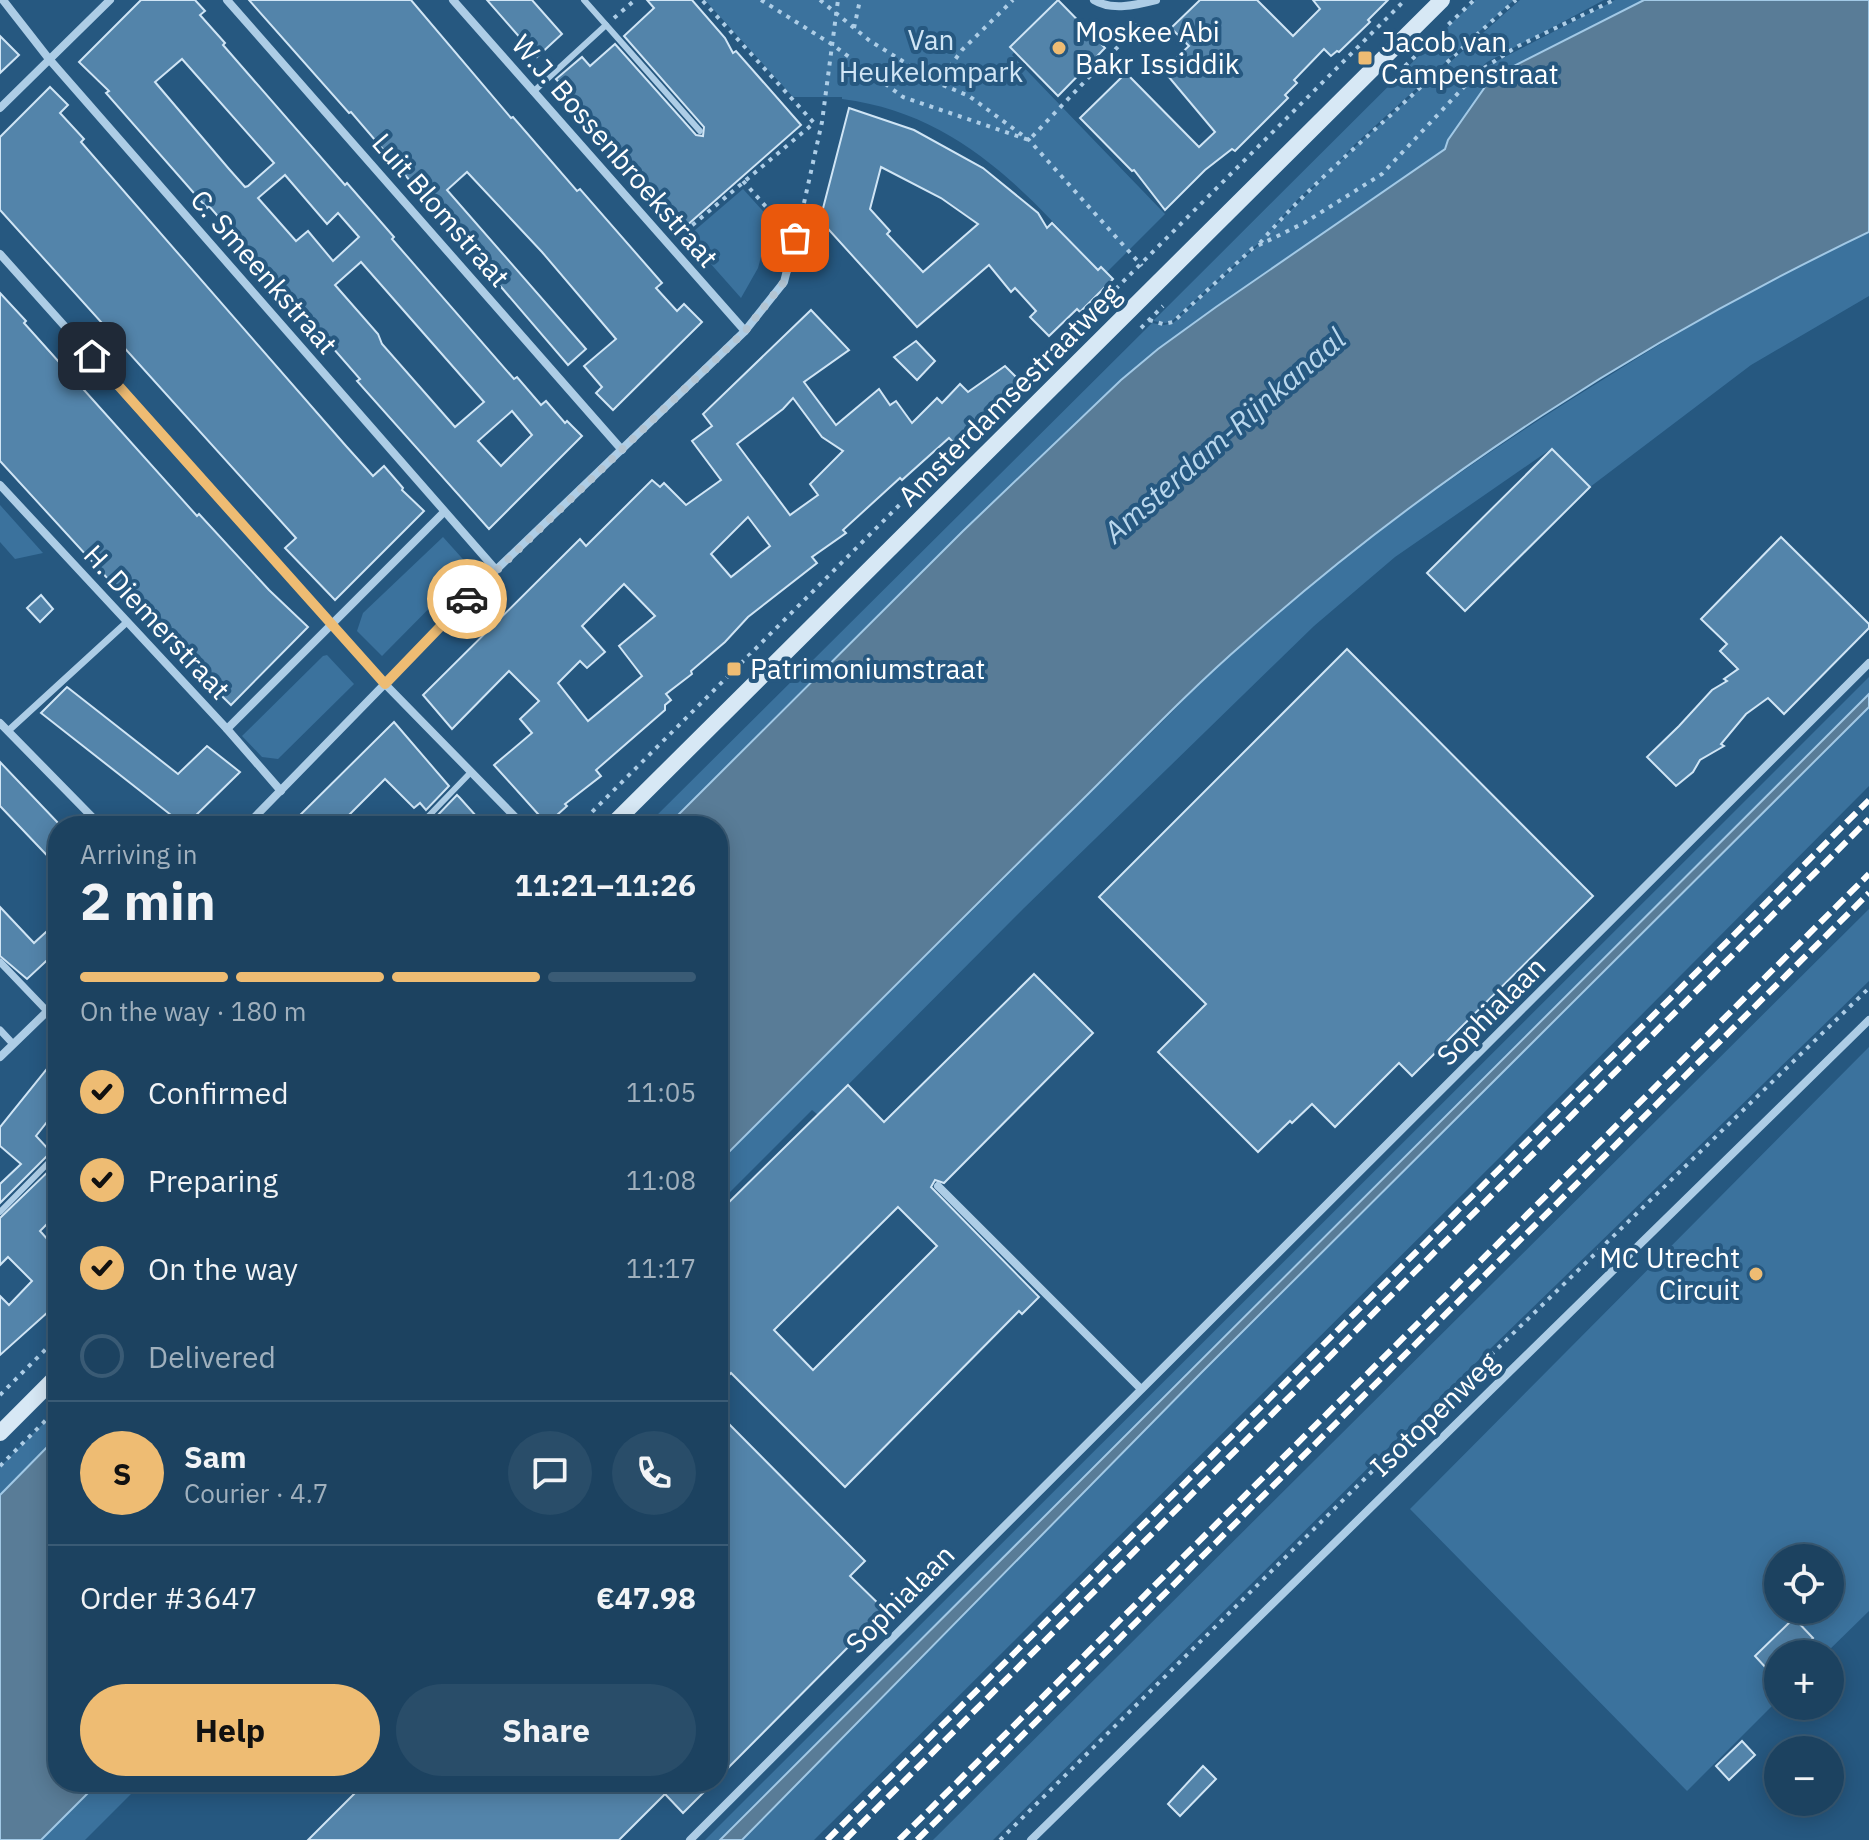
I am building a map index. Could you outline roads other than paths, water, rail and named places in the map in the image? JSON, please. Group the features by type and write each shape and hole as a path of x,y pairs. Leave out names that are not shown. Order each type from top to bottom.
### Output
{"main road":[{"name":"Amsterdamsestraatweg","path":"621,816 1442,0"},
{"path":"0,1433 48,1385"}],"street":[{"name":"C. Smeenkstraat","path":"3,0 49,59 496,570"},
{"path":"0,108 110,0"},
{"name":"Luit Blomstraat","path":"227,0 622,450"},
{"name":"W.J. Bossenbroekstraat","path":"453,0 745,331"},
{"path":"1094,0 1103,6 1156,0"},
{"path":"256,816 496,570 745,331 784,282 801,216"},
{"path":"0,254 385,684 514,816"},
{"name":"H. Diemerstraat","path":"0,485 281,791"},
{"path":"227,729 444,512"},
{"path":"8,731 127,622"},
{"name":"Sophialaan","path":"690,1840 1869,663"},
{"path":"0,723 91,816"},
{"path":"0,962 47,1011 0,1057"},
{"name":"Isotopenweg","path":"1031,1840 1869,1020"},
{"path":"0,1030 13,1044"},
{"path":"938,1186 1141,1389"}],"lane":[{"path":"584,0 700,131"},
{"path":"533,92 606,25"},
{"path":"429,816 471,772"},
{"path":"0,1212 48,1163"}],"water":[{"name":"Amsterdam-Rijnkanaal","path":"1644,0 1869,0 1869,232 1703,318 1542,415 1389,523 1316,581 1179,703 728,1153 728,816 677,816 963,531 1121,380 1216,307 1445,149 1448,140 1492,77"},
{"path":"1869,694 1869,707 1201,1373 742,1840 720,1840"},
{"path":"48,1446 48,1792 89,1792 41,1840 0,1840 0,1495"}],"railway":[{"path":"827,1840 1869,800"},
{"path":"845,1840 1869,819"},
{"path":"899,1840 1869,874"},
{"path":"917,1840 1869,893"}],"place":[{"name":"Moskee Abi Bakr Issiddik","path":"1059,48"},
{"name":"Jacob van Campenstraat","path":"1365,58"},
{"name":"Patrimoniumstraat","path":"734,669"},
{"name":"MC Utrecht Circuit","path":"1756,1274"}],"park label":[{"name":"Van Heukelompark","path":"931,56"}]}
